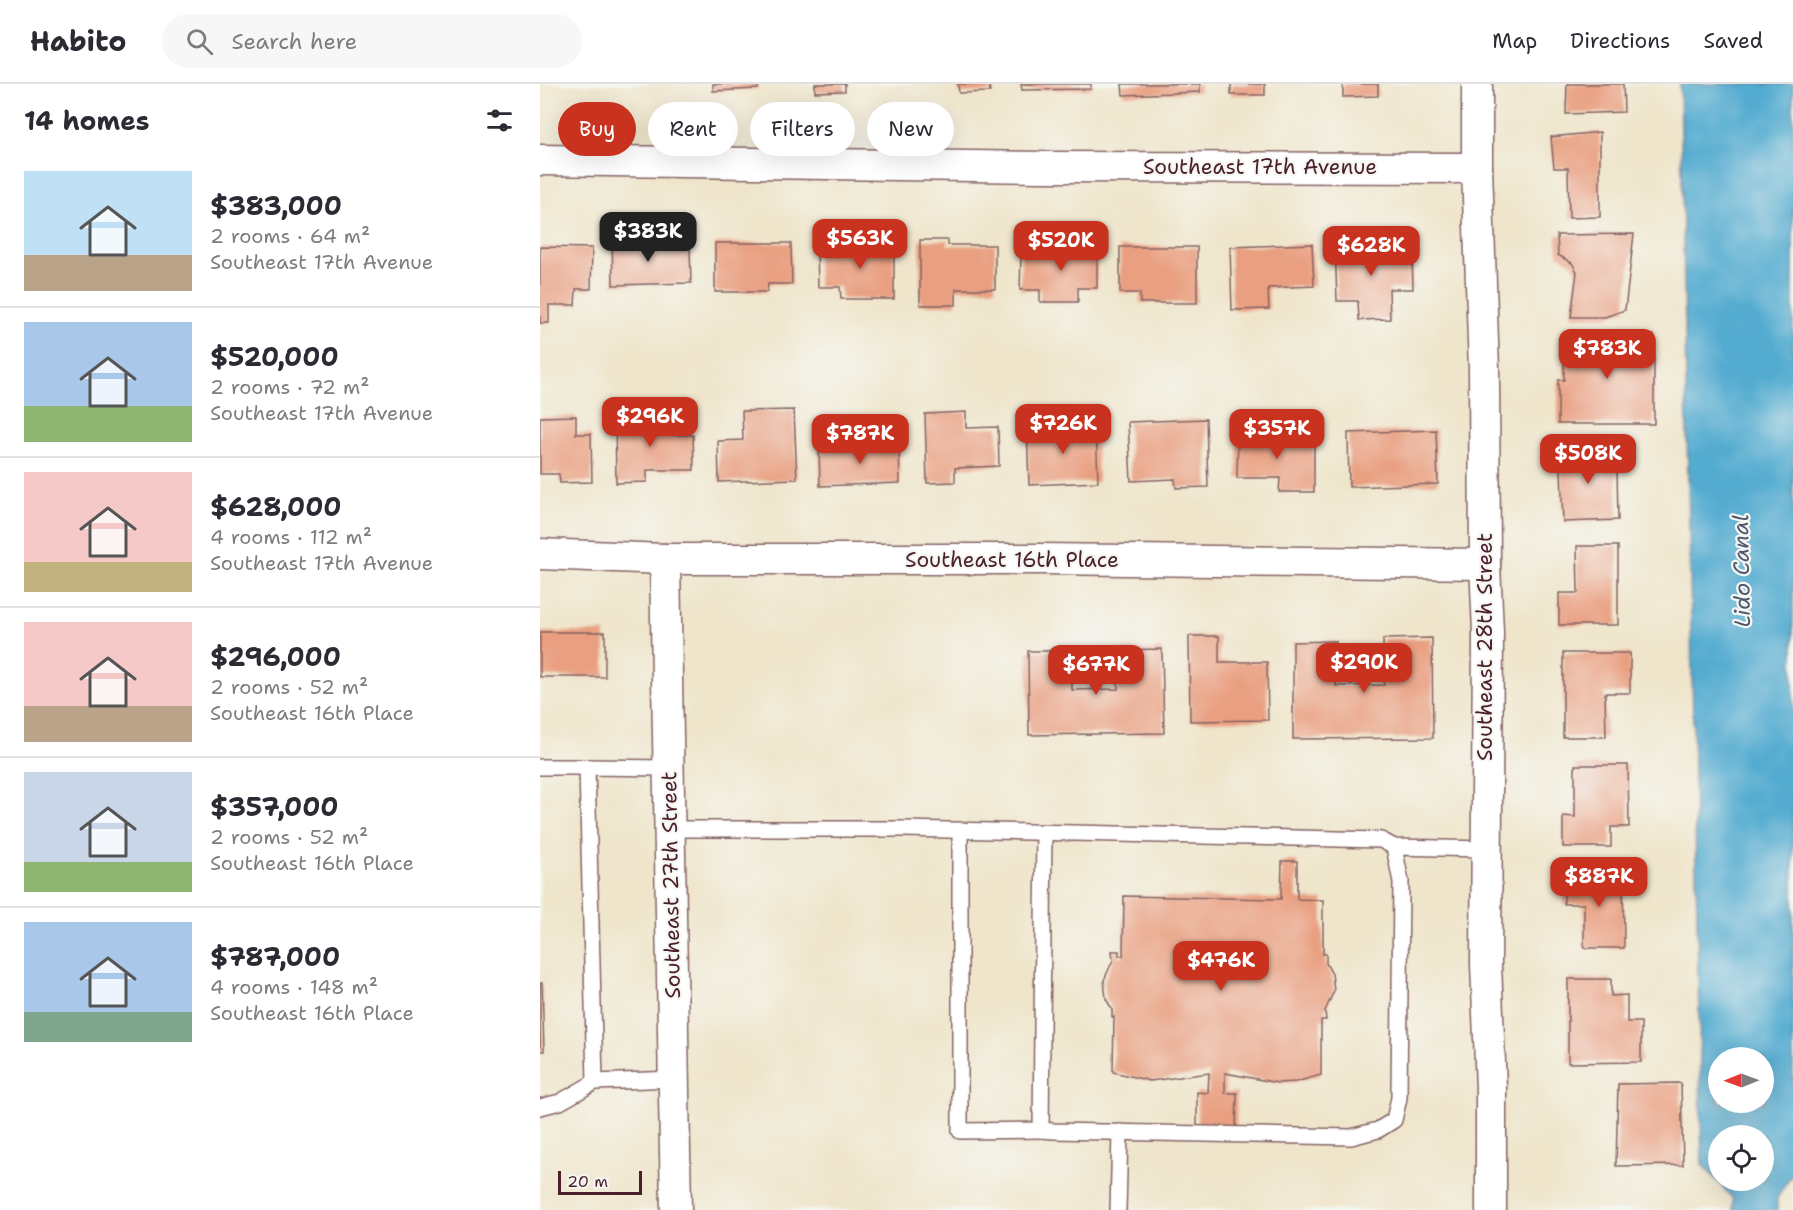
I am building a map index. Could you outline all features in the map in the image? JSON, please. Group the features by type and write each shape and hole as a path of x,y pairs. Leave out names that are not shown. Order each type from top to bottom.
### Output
{"street":[{"name":"Southeast 28th Street","path":"1477,84 1488,632 1485,849 1491,1210"},
{"name":"Southeast 17th Avenue","path":"540,160 1477,168"},
{"name":"Southeast 16th Place","path":"540,554 666,559 1040,559 1485,564"},
{"name":"Southeast 27th Street","path":"666,559 676,1210"}],"lane":[{"path":"540,767 669,768"},
{"path":"587,767 595,1082"},
{"path":"670,829 960,830 1381,840 1394,847 1485,849"},
{"path":"960,830 960,1131 1041,1130 1351,1137 1378,1130 1394,1120 1399,1098 1401,882 1394,847"},
{"path":"1041,1130 1044,832"},
{"path":"540,1107 560,1102 595,1082 674,1079"},
{"path":"1118,1210 1120,1132"}],"water":[{"name":"Lido Canal","path":"1680,84 1793,84 1793,1172 1777,1198 1777,1210 1733,1210 1733,1199 1726,1191 1774,1191 1774,1125 1708,1125 1708,1171 1702,1164"}],"building":[{"path":"713,84 758,84 758,89 713,91"},
{"path":"815,84 845,84 845,91 815,92"},
{"path":"958,84 989,84 990,92 959,93"},
{"path":"1021,84 1091,84 1091,89 1022,90"},
{"path":"1122,84 1200,84 1200,92 1123,95"},
{"path":"1231,84 1265,84 1265,95 1231,95"},
{"path":"1343,84 1378,84 1378,96 1343,97"},
{"path":"1567,84 1623,84 1624,112 1566,114"},
{"path":"1600,132 1600,217 1569,218 1568,168 1554,168 1551,137"},
{"path":"1634,234 1625,310 1605,317 1571,317 1577,272 1572,263 1558,255 1557,235"},
{"path":"612,236 648,236 648,249 690,249 691,283 613,285"},
{"path":"860,239 894,239 894,299 841,299 840,287 818,287 817,249 860,250"},
{"path":"920,240 948,240 948,245 995,245 995,289 956,289 956,305 920,305"},
{"path":"1064,242 1097,242 1097,288 1078,288 1078,302 1040,302 1040,290 1020,290 1021,255 1064,255"},
{"path":"1371,242 1371,252 1412,251 1413,289 1389,289 1390,319 1359,320 1358,301 1337,301 1335,243"},
{"path":"715,243 791,243 792,284 768,284 767,292 715,292"},
{"path":"1312,244 1314,286 1268,288 1269,309 1232,310 1230,247"},
{"path":"540,247 592,248 591,289 576,289 575,305 549,305 549,323 540,323"},
{"path":"1120,247 1197,247 1197,303 1140,303 1140,293 1120,293"},
{"path":"1564,335 1654,335 1654,424 1558,424 1558,380 1564,380"},
{"path":"794,410 797,479 719,482 718,441 743,440 742,411"},
{"path":"966,412 966,428 998,427 999,466 955,468 955,482 927,483 925,414"},
{"path":"576,416 576,434 591,434 592,482 560,483 559,474 540,474 540,417"},
{"path":"673,417 673,435 693,435 694,470 647,470 647,482 616,483 615,418"},
{"path":"1206,419 1208,487 1176,488 1175,479 1131,481 1128,422"},
{"path":"1096,425 1098,482 1029,485 1027,428"},
{"path":"1436,430 1438,484 1349,487 1348,433"},
{"path":"1238,431 1296,432 1296,444 1314,444 1314,492 1279,492 1280,478 1237,478"},
{"path":"899,444 900,483 820,486 819,447"},
{"path":"1605,445 1606,469 1617,468 1618,520 1563,522 1560,446"},
{"path":"1577,546 1618,546 1618,625 1559,625 1559,593 1578,593"},
{"path":"540,632 605,632 605,677 540,677"},
{"path":"1189,636 1219,636 1219,662 1267,662 1268,720 1190,721"},
{"path":"1432,638 1433,738 1293,739 1293,642 1336,641 1336,686 1384,685 1383,639"},
{"path":"1162,649 1164,733 1029,735 1028,651 1072,651 1072,690 1118,689 1118,650"},
{"path":"1563,653 1630,653 1630,693 1605,693 1606,737 1563,737"},
{"path":"1575,765 1628,765 1629,827 1611,827 1611,847 1563,847 1563,816 1575,817"},
{"path":"1282,861 1297,861 1297,899 1323,900 1323,954 1326,954 1326,963 1332,974 1334,991 1325,1011 1326,1020 1321,1020 1321,1075 1296,1082 1278,1083 1225,1073 1225,1093 1237,1093 1236,1132 1197,1132 1197,1092 1208,1093 1209,1073 1150,1081 1113,1072 1114,1017 1112,1017 1112,1009 1106,999 1104,980 1113,960 1112,951 1119,951 1119,956 1123,956 1124,896 1281,899"},
{"path":"1623,875 1624,948 1584,948 1584,904 1564,904 1564,876"},
{"path":"1568,979 1611,979 1611,996 1627,995 1627,1022 1641,1022 1641,1062 1568,1063"},
{"path":"540,983 542,983 544,1051 540,1051"},
{"path":"1681,1083 1683,1165 1616,1166 1618,1084"}]}
